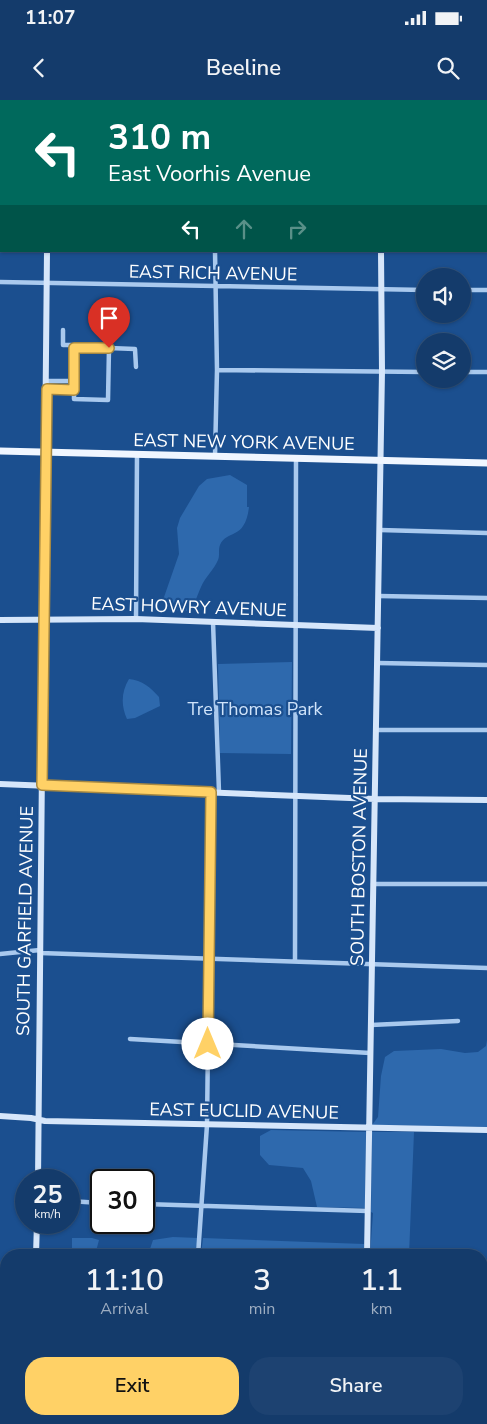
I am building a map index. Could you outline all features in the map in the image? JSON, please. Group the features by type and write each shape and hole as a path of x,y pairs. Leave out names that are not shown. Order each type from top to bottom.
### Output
{"main road":[{"name":"EAST NEW YORK AVENUE","path":"0,451 487,463"}],"street":[{"name":"SOUTH GARFIELD AVENUE","path":"38,1169 43,619 48,381 47,252"},
{"path":"215,252 217,370 215,456"},
{"name":"SOUTH BOSTON AVENUE","path":"367,1249 381,460 381,252"},
{"name":"EAST RICH AVENUE","path":"0,282 416,290"},
{"path":"471,290 487,290"},
{"path":"63,330 63,345 71,345 74,348 135,349 136,367"},
{"path":"74,348 74,399 108,400 109,348"},
{"path":"217,370 416,372"},
{"path":"471,372 487,372"},
{"path":"48,381 74,381"},
{"path":"47,389 74,390"},
{"path":"136,619 137,454"},
{"path":"295,961 296,458"},
{"path":"380,530 487,533"},
{"path":"378,596 487,598"},
{"name":"EAST HOWRY AVENUE","path":"0,620 136,619 378,628"},
{"path":"213,622 219,792"},
{"path":"377,663 487,665"},
{"path":"376,730 487,730"},
{"path":"0,784 375,798 487,800"},
{"path":"198,1249 207,1125 211,792"},
{"path":"374,884 487,884"},
{"path":"0,960 1,953 40,952 487,968"},
{"path":"371,1025 458,1021"},
{"path":"130,1039 370,1053"},
{"name":"EAST EUCLID AVENUE","path":"0,1116 207,1125 487,1130"},
{"path":"155,1205 368,1211"},
{"path":"36,1249 37,1234"}],"green space":[{"path":"230,475 247,485 247,507 249,507 244,525 236,533 223,540 219,548 218,560 203,583 190,611 170,610 163,600 179,554 177,528 180,518 199,486 207,479"},
{"name":"Tre Thomas Park","path":"292,662 291,754 220,753 218,664"},
{"path":"129,679 138,681 149,688 159,697 160,706 135,718 127,719 123,699 124,689"},
{"path":"487,1040 487,1127 372,1125 378,1117 381,1076 385,1057 394,1051 441,1049 465,1053 478,1052 486,1046"},
{"path":"271,1130 366,1132 365,1208 317,1207 311,1181 303,1168 269,1165 260,1155 260,1136"},
{"path":"372,1132 414,1132 409,1249 370,1249 373,1213 371,1212"},
{"path":"173,1237 198,1238 196,1249 150,1249 153,1240"},
{"path":"72,1238 99,1240 97,1249 72,1249"},
{"path":"203,1238 364,1244 364,1249 202,1249"}],"route":[{"path":"109,348 74,348 74,390 47,389 42,785 211,792 208,1044"}]}
